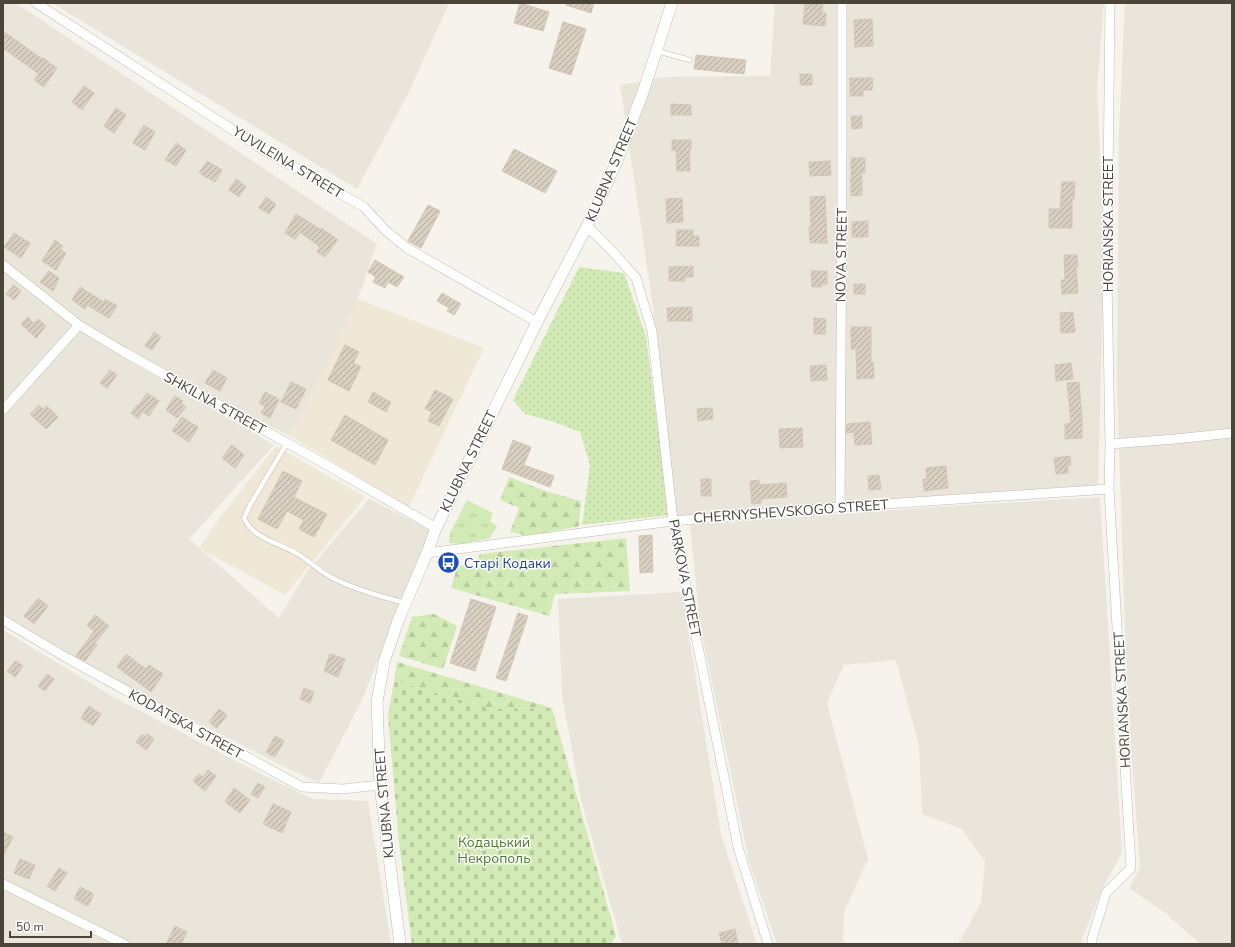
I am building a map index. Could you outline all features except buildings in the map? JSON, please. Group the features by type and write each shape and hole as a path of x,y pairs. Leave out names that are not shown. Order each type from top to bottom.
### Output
{"street":[{"name":"YUVILEINA STREET","path":"36,3 264,150 364,206 386,231 408,248 537,322"},
{"name":"KLUBNA STREET","path":"400,944 380,785 378,702 384,662 436,528 537,322 587,226 617,162 643,92 672,3"},
{"name":"NOVA STREET","path":"840,507 842,3"},
{"name":"HORIANSKA STREET","path":"1092,944 1092,939 1106,893 1131,868 1109,490 1110,444 1107,277 1110,3"},
{"name":"PARKOVA STREET","path":"587,226 636,278 652,331 673,521 738,846 768,944"},
{"name":"SHKILNA STREET","path":"3,265 79,324 124,352 436,528"},
{"path":"3,410 79,324"},
{"path":"1110,444 1232,433"},
{"name":"CHERNYSHEVSKOGO STREET","path":"427,553 673,521 840,507 1109,490"},
{"name":"KODATSKA STREET","path":"3,620 74,662 302,788 344,789 380,785"},
{"path":"3,884 124,944"}],"lane":[{"path":"656,51 690,60"},
{"path":"287,443 250,505 244,518 247,524 264,538 297,553 330,577 381,597 406,604"}],"shaded area":[{"path":"3,3 16,3 377,244 358,299 290,436 209,395 86,325 3,261"},
{"path":"52,3 449,3 409,92 357,189"},
{"path":"775,3 1104,3 1097,89 1104,256 1098,486 676,516 653,307 620,85 665,77 770,76"},
{"path":"1125,3 1232,3 1232,944 1200,944 1164,912 1129,888 1140,868 1127,694 1117,385 1119,132"},
{"path":"3,271 85,335 274,445 189,539 279,618 306,573 369,499 430,530 362,700 319,783 80,663 3,618"},
{"path":"358,299 484,348 409,507 290,436"},
{"path":"276,446 365,497 285,595 199,548 221,516"},
{"path":"1100,497 1122,853 1103,887 1082,939 1083,944 958,944 981,903 985,862 962,829 922,814 919,746 896,660 844,665 827,703 868,859 844,912 843,940 846,944 777,944 749,861 700,624 690,525 921,508"},
{"path":"682,592 721,835 757,944 622,944 581,800 562,695 558,599"},
{"path":"3,630 110,695 312,799 368,801 391,944 3,944"}],"green space":[{"path":"579,267 624,273 646,336 669,515 582,525 590,465 580,432 554,422 525,414 513,400"},
{"path":"509,477 545,491 581,501 579,526 529,536 510,532 519,508 500,500"},
{"path":"467,500 493,513 490,521 497,526 490,538 462,544 449,543 450,533"},
{"path":"626,538 630,591 555,594 549,616 451,588 458,565 474,567 480,554"},
{"path":"434,614 457,626 443,669 399,656 412,617"},
{"path":"397,662 552,708 492,709 394,681"},
{"name":"Кодацький Некрополь","path":"394,681 492,709 552,708 616,936 611,944 412,944 399,842 388,717"}],"place":[{"name":"Старі Кодаки","path":"448,563"}]}
